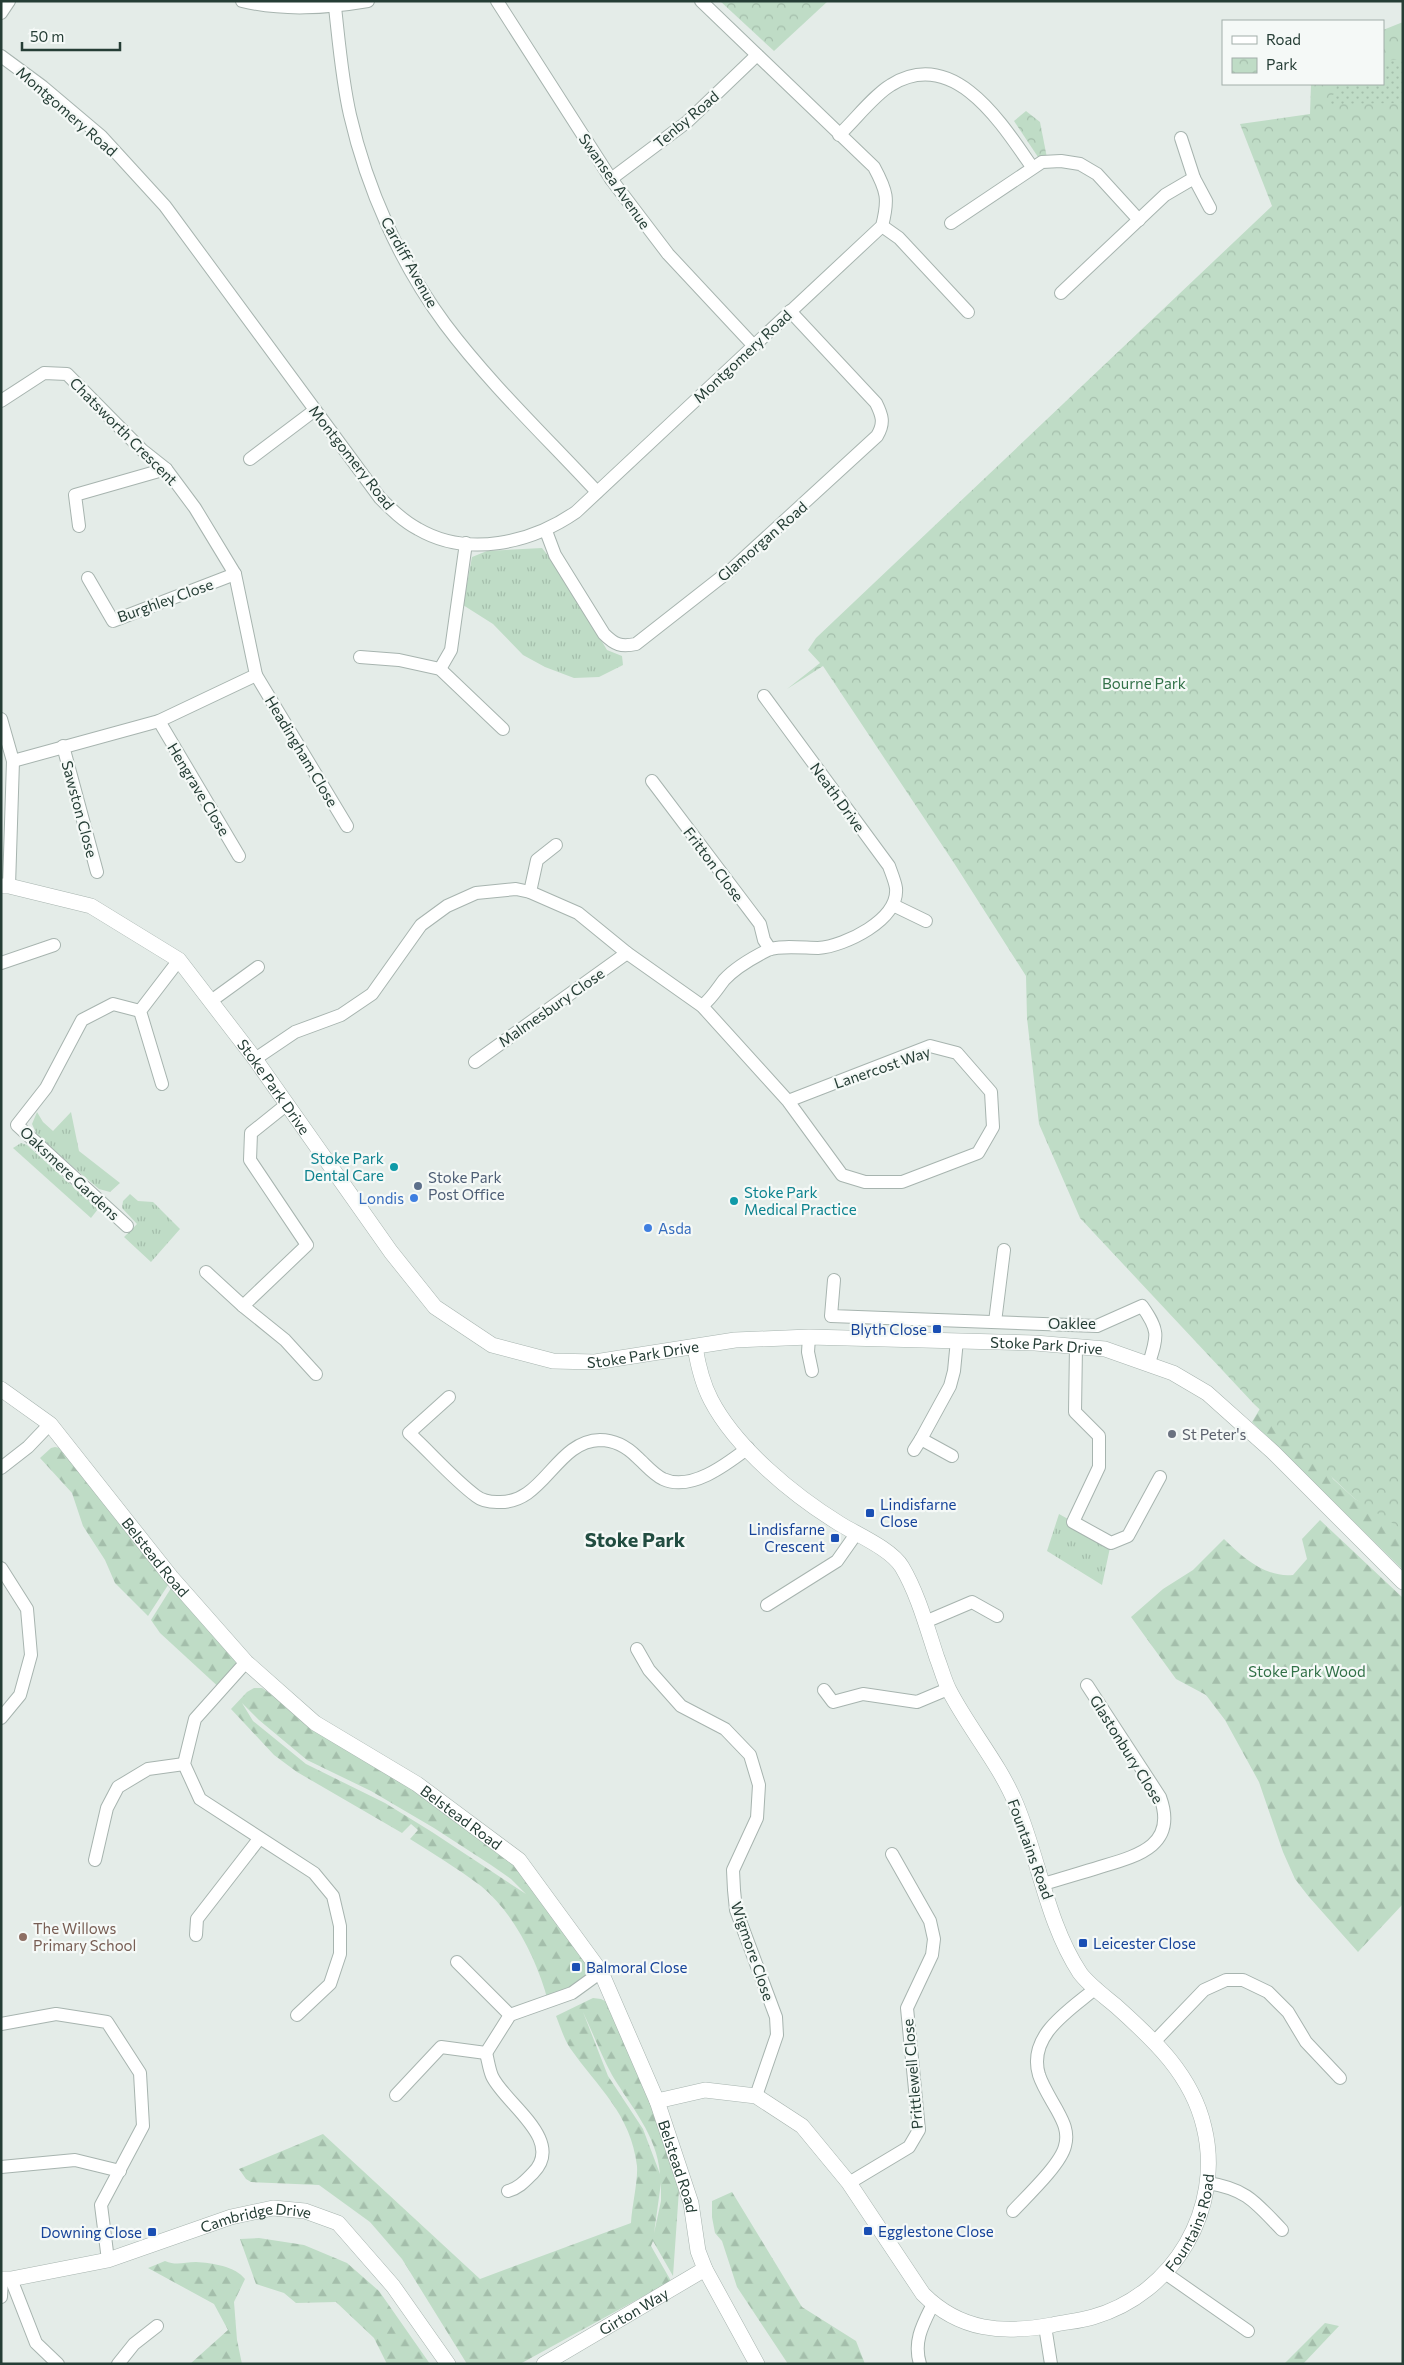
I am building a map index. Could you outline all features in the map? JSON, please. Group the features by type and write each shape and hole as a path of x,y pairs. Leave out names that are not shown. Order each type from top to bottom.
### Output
{"street":[{"path":"1,13 9,1"},
{"path":"242,1 259,5 292,7 335,7 368,1"},
{"name":"Swansea Avenue","path":"497,1 611,179 668,254 753,344"},
{"path":"701,1 874,167 886,189 886,211 882,226 899,238 968,312"},
{"name":"Cardiff Avenue","path":"335,7 344,82 358,144 368,176 398,248 420,286 467,351 597,492"},
{"name":"Tenby Road","path":"611,179 687,122 757,55"},
{"name":"Montgomery Road","path":"1,56 43,87 101,136 165,206 380,498 398,515 418,529 441,540 488,544 514,542 546,531 576,512 753,344 882,226"},
{"path":"839,135 890,85 912,75 941,75 964,86 984,106 1002,125 1032,167"},
{"path":"1181,138 1194,178 1210,208"},
{"path":"951,223 1032,167 1042,162 1061,161 1080,164 1097,174 1138,220"},
{"path":"1061,293 1165,194 1194,178"},
{"name":"Glamorgan Road","path":"546,531 555,555 604,634 614,644 626,646 636,644 733,568 794,513 877,436 882,428 883,416 876,403 790,311"},
{"name":"Chatsworth Crescent","path":"1,400 44,373 67,374 142,450 166,469 195,508 235,574 256,675"},
{"path":"250,459 315,410"},
{"path":"79,526 75,495 166,469"},
{"path":"440,670 451,650 466,542"},
{"name":"Burghley Close","path":"88,578 112,621 235,574"},
{"path":"360,657 399,660 440,670 503,729"},
{"path":"13,761 159,721 256,675"},
{"name":"Headingham Close","path":"256,675 347,826"},
{"name":"Neath Drive","path":"764,696 889,866 896,888 893,905"},
{"path":"1,719 13,761 5,886"},
{"name":"Hengrave Close","path":"159,721 238,856"},
{"name":"Sawston Close","path":"64,746 97,872"},
{"name":"Fritton Close","path":"652,781 760,924 764,940 770,949"},
{"path":"530,892 537,860 556,845"},
{"name":"Stoke Park Drive","path":"5,886 91,906 179,960 255,1059 391,1252 435,1307 492,1345 553,1361 595,1362 735,1340 809,1337 957,1340 1105,1349 1149,1363 1200,1389 1237,1417 1403,1582"},
{"name":"Lanercost Way","path":"255,1059 295,1032 341,1014 372,994 421,925 447,906 476,893 500,889 530,892 578,912 627,953 702,1006 788,1101 842,1175 865,1182 902,1182 978,1153 994,1127 991,1092 957,1053 930,1046 788,1101"},
{"path":"702,1006 713,997 725,979 770,949 817,948 845,942 871,927 893,905 926,921"},
{"path":"1,963 54,945"},
{"name":"Malmesbury Close","path":"475,1062 627,953"},
{"path":"162,1084 140,1011 179,960"},
{"path":"211,1001 258,967"},
{"name":"Oaksmere Gardens","path":"127,1226 17,1125 46,1088 82,1020 113,1004 140,1011"},
{"path":"243,1306 307,1244 250,1160 251,1133 286,1105"},
{"path":"995,1322 1004,1250"},
{"path":"206,1272 243,1306 286,1340 316,1374"},
{"name":"Oaklee","path":"834,1280 831,1316 1097,1326 1142,1306 1153,1322 1156,1340 1149,1363"},
{"path":"809,1337 808,1352 812,1371"},
{"path":"952,1456 918,1445 950,1386 954,1370 957,1340"},
{"path":"1076,1346 1075,1412 1099,1436 1099,1467 1073,1522 1111,1544 1128,1536 1160,1477"},
{"name":"Fountains Road","path":"657,2101 705,2090 756,2096 802,2126 849,2183 924,2294 933,2304 956,2318 978,2327 1010,2330 1045,2326 1094,2317 1133,2299 1165,2273 1176,2260 1194,2232 1208,2183 1208,2147 1197,2104 1179,2071 1155,2041 1082,1975 1060,1932 1015,1803 989,1755 948,1689 925,1622 902,1567 893,1556 856,1534 785,1486 748,1448 728,1425 710,1399 700,1372 695,1347"},
{"name":"Belstead Road","path":"1,1389 50,1424 171,1577 246,1662 315,1723 418,1784 519,1860 601,1972 657,2101 691,2203 698,2251 705,2269 757,2364"},
{"path":"448,1397 410,1433 476,1496 492,1502 507,1502 529,1493 573,1448 591,1441 601,1440 619,1444 634,1454 658,1476 678,1483 700,1478 732,1460 748,1448"},
{"path":"1,1468 28,1447 50,1424"},
{"path":"767,1605 837,1561 856,1534"},
{"path":"1,1568 27,1609 31,1655 20,1695 1,1718"},
{"path":"925,1622 972,1602 997,1616"},
{"name":"Wigmore Close","path":"637,1649 649,1670 681,1706 725,1729 750,1755 759,1785 757,1818 734,1870 736,1910 776,2016 777,2035 756,2096"},
{"path":"246,1662 195,1719 184,1764 200,1799 314,1874 333,1896 340,1926 340,1954 330,1984 297,2016"},
{"name":"Glastonbury Close","path":"1044,1884 1139,1855 1153,1845 1164,1824 1164,1810 1160,1796 1087,1685"},
{"path":"824,1690 833,1702 863,1694 917,1702 948,1689"},
{"path":"95,1860 107,1808 118,1787 148,1769 184,1764"},
{"path":"196,1935 198,1919 259,1839"},
{"name":"Prittlewell Close","path":"849,2183 909,2147 919,2130 907,2008 932,1955 933,1930 930,1921 892,1854"},
{"path":"457,1962 510,2015"},
{"path":"508,2191 518,2188 538,2168 542,2150 539,2135 492,2076 486,2053 510,2015 572,1993 601,1972"},
{"path":"1155,2041 1204,1990 1226,1980 1243,1980 1268,1992 1288,2012 1306,2042 1340,2078"},
{"path":"1013,2211 1059,2160 1066,2141 1064,2123 1040,2076 1038,2060 1040,2045 1053,2024 1096,1988"},
{"path":"1,2024 56,2014 107,2022 140,2073 143,2126 100,2205 108,2260"},
{"path":"396,2095 441,2047 486,2053"},
{"path":"1,2168 75,2160 120,2171"},
{"path":"1208,2183 1228,2186 1248,2195 1282,2230"},
{"name":"Cambridge Drive","path":"5,2279 108,2260 231,2217 273,2208 306,2211 338,2223 393,2286 448,2364"},
{"name":"Girton Way","path":"544,2364 566,2359 705,2269"},
{"path":"1165,2273 1248,2331"},
{"path":"1,2297 5,2279"},
{"path":"5,2279 36,2343 58,2364"},
{"path":"920,2364 916,2345 919,2332 933,2304"},
{"path":"118,2364 134,2344 157,2326"},
{"path":"1045,2326 1051,2364"}],"green space":[{"path":"720,1 828,1 774,51"},
{"name":"Bourne Park","path":"1403,22 1403,1533 1397,1526 1355,1499 1254,1404 1080,1218 1039,1124 1027,1018 1026,976 954,863 823,666 787,689 820,663 808,650 816,638 1272,206 1240,124 1310,114 1311,85 1384,85 1384,30"},
{"path":"1403,59 1403,103 1329,104 1338,85 1384,85 1384,61"},
{"path":"1026,111 1040,122 1047,158 1038,157 1014,121"},
{"path":"542,548 560,571 607,650 622,656 623,665 599,677 574,678 545,667 523,655 493,624 463,605 472,557 487,551"},
{"path":"37,1112 43,1122 53,1131 71,1112 79,1151 120,1183 110,1192 99,1189 38,1137 32,1124"},
{"path":"21,1143 27,1145 98,1209 91,1218 13,1148"},
{"path":"130,1194 138,1201 153,1202 180,1229 151,1262 124,1237 137,1224 122,1208 123,1201"},
{"path":"1261,1407 1314,1447 1333,1479 1355,1499 1389,1517 1403,1531 1403,1570 1252,1422"},
{"path":"51,1448 60,1448 170,1582 148,1616 115,1583 105,1560 83,1526 72,1493 40,1458"},
{"path":"1059,1514 1111,1543 1102,1585 1047,1551"},
{"name":"Stoke Park Wood","path":"1320,1520 1403,1598 1403,1904 1358,1952 1295,1879 1283,1852 1259,1782 1225,1720 1206,1695 1176,1679 1131,1617 1163,1589 1193,1570 1224,1539 1239,1553 1264,1570 1283,1575 1293,1575 1307,1559 1302,1539"},
{"path":"173,1585 234,1657 238,1667 223,1691 160,1633 151,1620"},
{"path":"254,1688 262,1688 269,1693 273,1691 444,1802 540,1876 570,1918 592,1959 588,1976 548,2001 538,1970 523,1938 514,1923 493,1897 481,1886 410,1839 418,1830 411,1824 402,1833 297,1772 274,1755 231,1709 247,1692","holes":["242,1703 259,1720 307,1760 371,1791 434,1828 511,1879 526,1894 385,1803 306,1764 253,1721"]},
{"path":"593,1998 601,1999 615,2006 681,2161 673,2276 653,2241 651,2246 671,2281 520,2364 467,2364 402,2259 370,2222 319,2185 251,2182 246,2179 239,2169 323,2134 480,2279 631,2223 637,2166 634,2148 628,2131 612,2103 570,2048 556,2016","holes":["583,2012 612,2075 649,2134 658,2160 660,2174 643,2129 608,2076","661,2183 661,2201 654,2233"]},
{"path":"732,2192 802,2307 856,2341 865,2364 788,2364 737,2287 722,2241 715,2233 712,2201"},
{"path":"259,2238 304,2245 347,2263 379,2291 430,2364 387,2364 374,2338 336,2302 296,2303 284,2293 256,2284 240,2239"},
{"path":"165,2261 177,2264 196,2262 216,2264 235,2271 245,2279 234,2302 237,2340 242,2364 190,2364 228,2330 214,2304 148,2268"},
{"path":"1325,2323 1339,2326 1303,2364 1284,2364"}],"place":[{"name":"Stoke Park Dental Care","path":"394,1167"},
{"name":"Stoke Park Post Office","path":"418,1186"},
{"name":"Londis","path":"414,1198"},
{"name":"Stoke Park Medical Practice","path":"734,1201"},
{"name":"Asda","path":"648,1228"},
{"name":"Blyth Close","path":"937,1329"},
{"name":"St Peter's","path":"1172,1434"},
{"name":"Lindisfarne Close","path":"870,1513"},
{"name":"Lindisfarne Crescent","path":"835,1538"},
{"name":"The Willows Primary School","path":"23,1937"},
{"name":"Leicester Close","path":"1083,1943"},
{"name":"Balmoral Close","path":"576,1967"},
{"name":"Egglestone Close","path":"868,2231"},
{"name":"Downing Close","path":"152,2232"}],"district":[{"name":"Stoke Park","path":"635,1539"}]}
